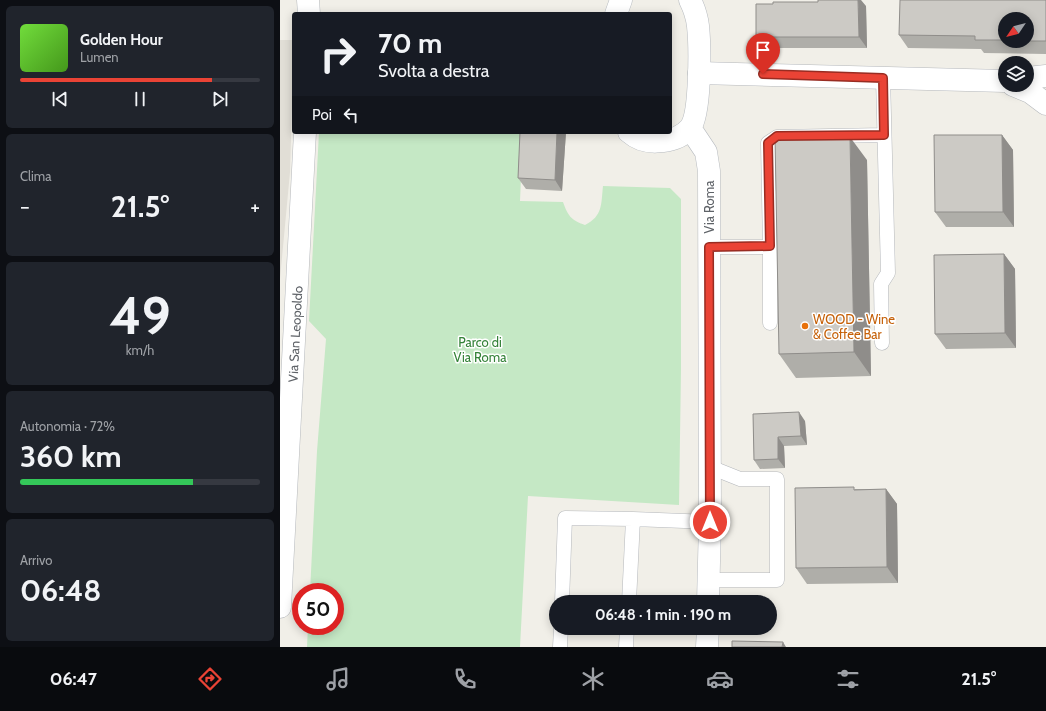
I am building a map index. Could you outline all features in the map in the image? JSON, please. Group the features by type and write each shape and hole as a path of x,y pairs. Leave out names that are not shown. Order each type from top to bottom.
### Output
{"street":[{"path":"308,0 309,12"},
{"path":"617,12 621,0"},
{"path":"632,134 642,140 655,142 668,141 680,137 690,128 708,73 695,8 690,0"},
{"path":"708,73 998,82"},
{"path":"1034,77 1046,76"},
{"path":"1030,92 1046,104"},
{"name":"Via Roma","path":"690,128 706,152 708,171 710,467 708,595"},
{"name":"Via San Leopoldo","path":"280,607 305,134"},
{"path":"707,647 708,635"}],"lane":[{"path":"882,343 881,284 888,273 883,78"},
{"path":"770,323 768,143 777,136 884,135"},
{"path":"709,247 770,246"},
{"path":"709,580 777,580 777,479 740,479 710,467"},
{"path":"562,595 565,518 710,522"},
{"path":"629,595 633,519"},
{"path":"560,647 561,635"},
{"path":"626,647 627,635"}],"shaded area":[{"path":"280,40 292,40 290,172 280,279"}],"green space":[{"name":"Parco di Via Roma","path":"319,134 523,134 520,201 563,202 571,217 585,225 595,218 600,209 603,186 670,188 681,199 679,505 528,496 520,647 307,647 308,635 344,635 344,583 310,583 317,451 326,339 309,321"}],"building":[{"path":"818,0 858,0 859,37 756,37 756,4 773,4 773,2 818,2"},
{"path":"900,0 1046,0 1046,41 1034,41 1034,12 998,12 998,40 975,40 975,36 899,35"},
{"path":"520,134 557,134 555,180 518,178"},
{"path":"934,135 1002,135 1003,212 935,212"},
{"path":"850,137 854,352 779,354 775,138"},
{"path":"1004,254 1005,333 935,334 934,255"},
{"path":"799,412 801,436 778,437 778,459 754,460 753,414"},
{"path":"854,487 854,490 886,489 887,567 796,568 795,488"},
{"path":"732,641 783,642 782,647 732,647"}],"place":[{"name":"WOOD - Wine & Coffee Bar","path":"805,326"}],"route":[{"path":"710,522 709,247 770,246 768,143 777,136 884,135 883,78 763,74"}]}
